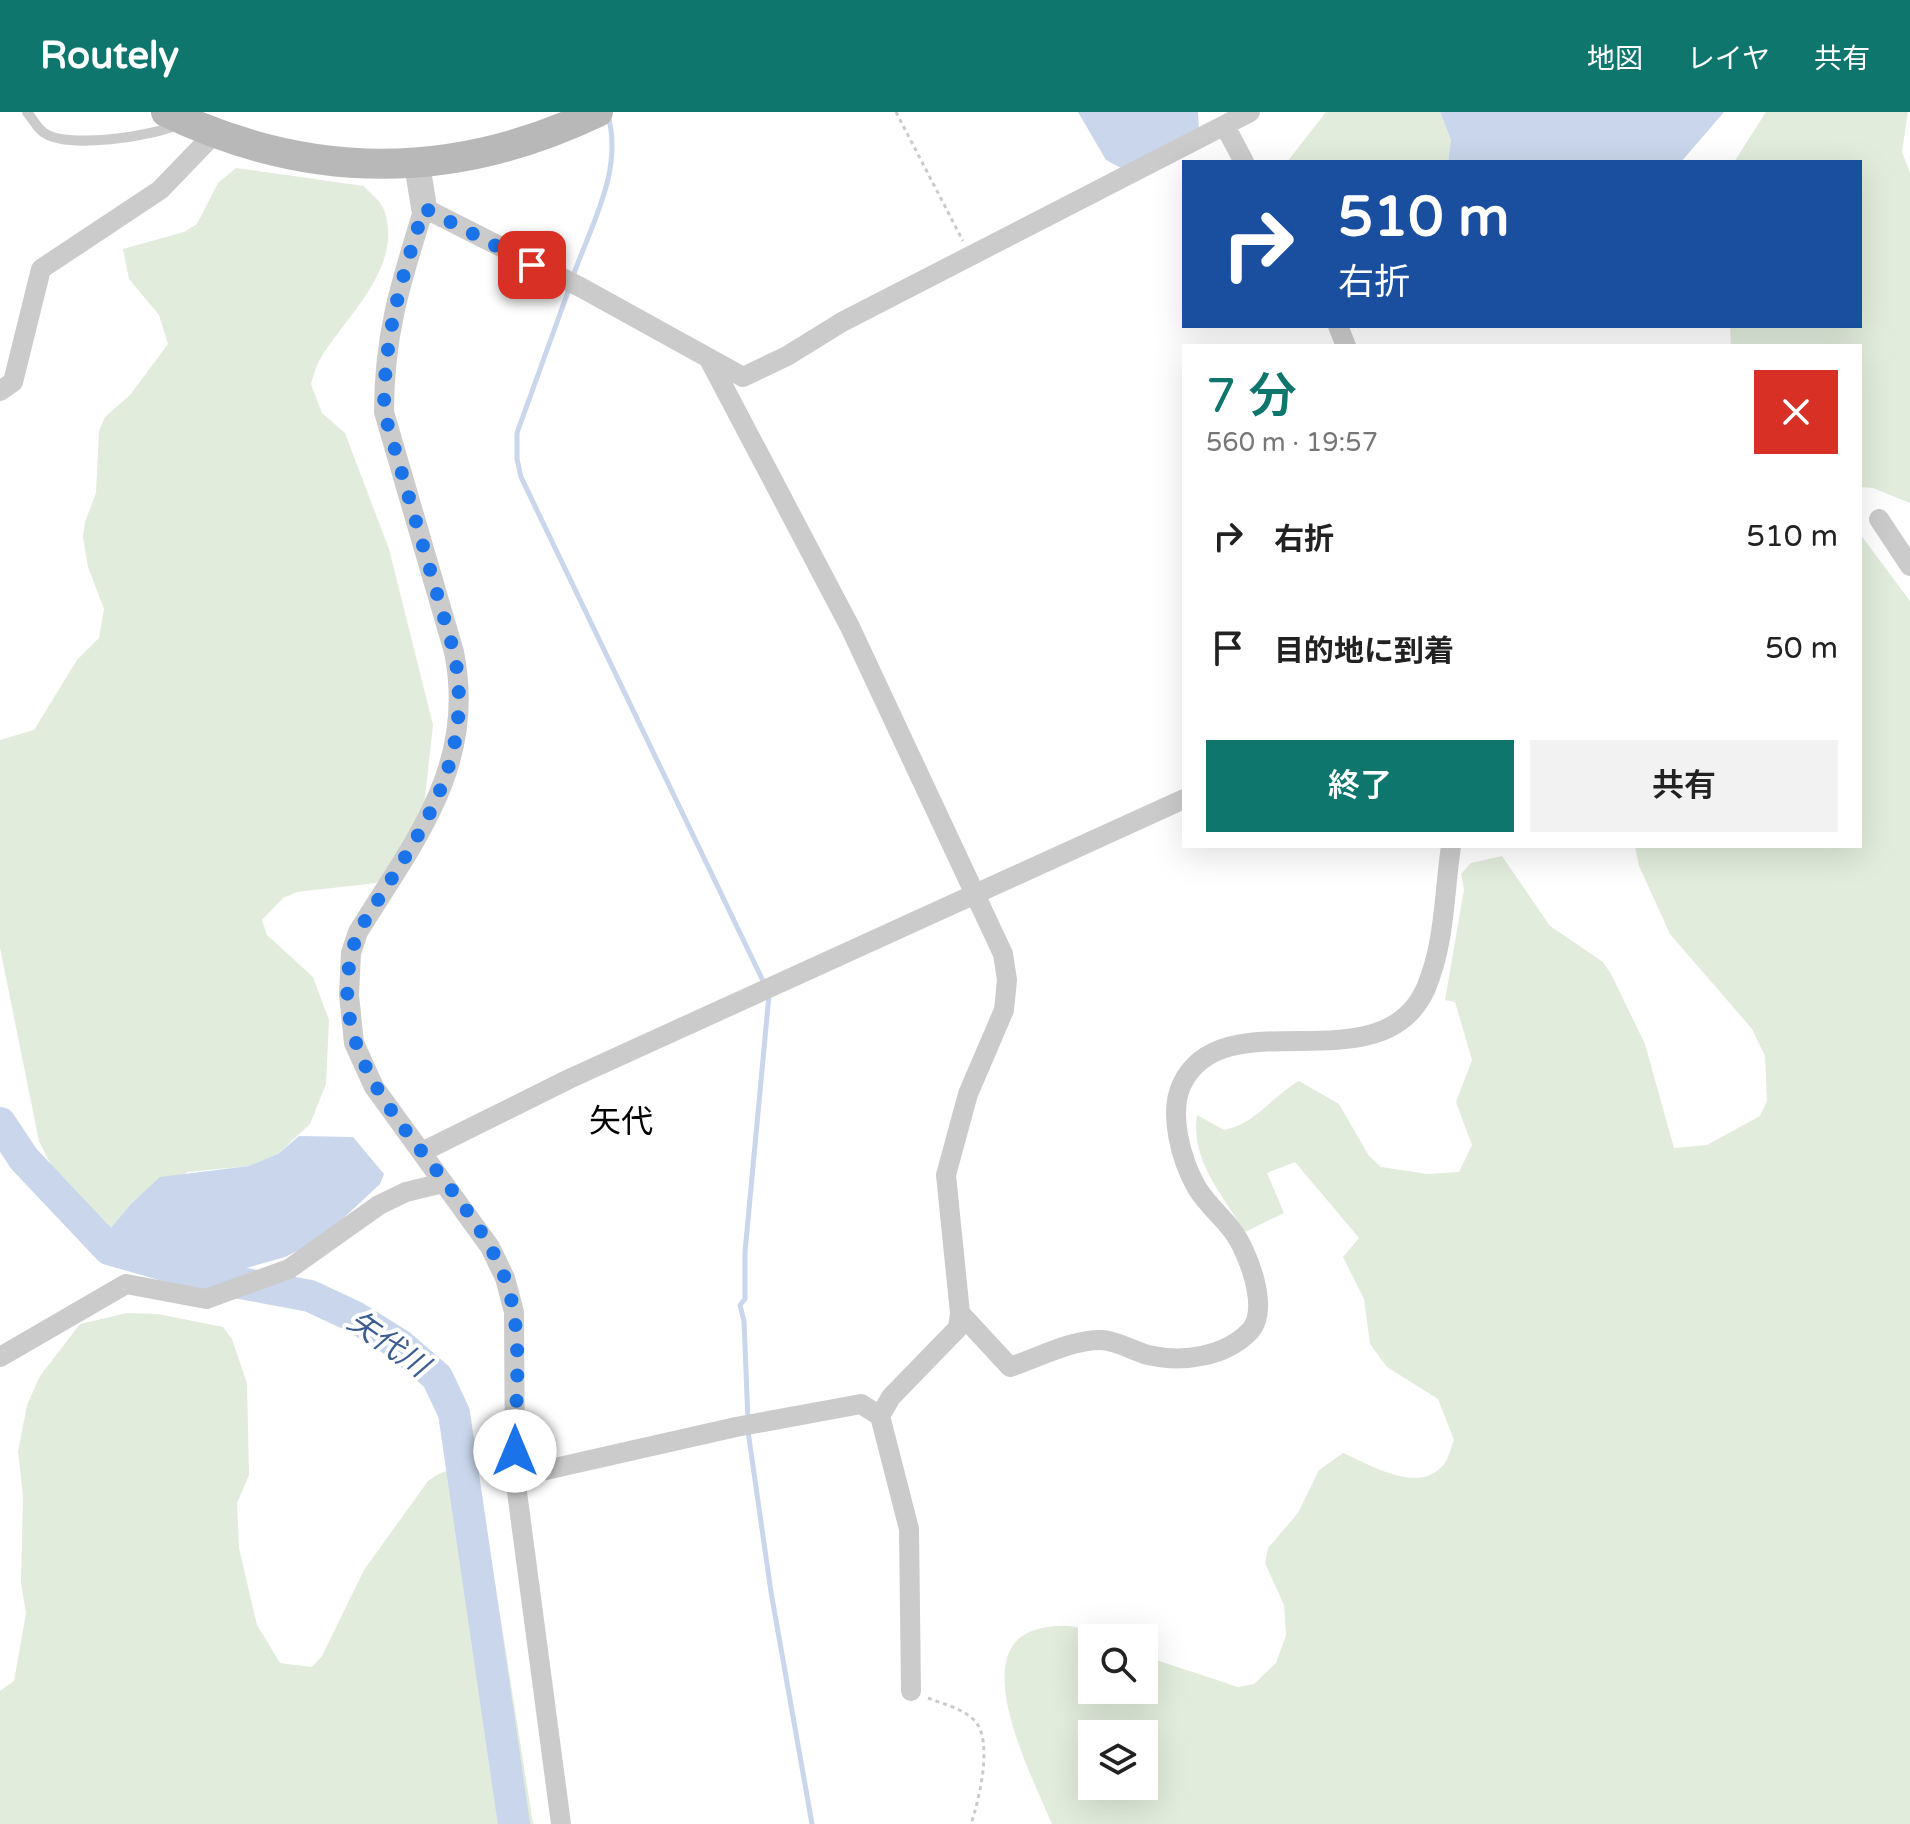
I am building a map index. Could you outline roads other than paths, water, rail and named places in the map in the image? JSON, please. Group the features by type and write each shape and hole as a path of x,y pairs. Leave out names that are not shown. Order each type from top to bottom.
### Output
{"main road":[{"path":"175,117 214,134 314,160 390,166 463,158 516,145 550,134 597,112"}],"street":[{"path":"424,208 582,288 743,377 971,255 1250,112"},
{"path":"1225,126 1243,160"},
{"path":"0,391 13,382 41,269 160,190 214,134"},
{"path":"417,164 424,208 391,317 384,371 384,412 454,652 461,688 460,718 438,803 358,932 351,953 349,995 354,1043 374,1087 490,1247 505,1278 514,1312 515,1477 561,1824"},
{"path":"710,361 850,627 1003,954 1007,980 1004,1010 968,1094 946,1175 960,1313 958,1328 891,1397 880,1416"},
{"path":"1879,519 1910,566"},
{"path":"422,1152 569,1079 1182,800"},
{"path":"960,1313 1010,1367 1086,1341 1105,1340 1151,1356 1206,1356 1228,1348 1251,1330 1259,1316 1260,1305 1252,1273 1235,1233 1197,1187 1179,1137 1174,1106 1183,1081 1198,1063 1217,1051 1243,1042 1308,1043 1375,1034 1396,1025 1425,992 1442,938 1451,848"},
{"path":"0,1357 126,1284 206,1299 289,1269 379,1205 406,1192 443,1183"},
{"path":"515,1477 736,1427 861,1404 880,1416 909,1529 911,1691"}],"lane":[{"path":"27,112 42,132 70,142 169,129 175,117"}],"water":[{"path":"1078,112 1198,112 1199,129 1121,168 1106,160"},
{"path":"1440,112 1724,112 1683,160 1448,160 1451,140"},
{"path":"299,1136 353,1137 384,1174 380,1184 321,1239 285,1257 225,1274 104,1236 130,1205 160,1177 249,1166 278,1154"}],"waterway":[{"path":"572,279 608,179 612,158 608,116"},
{"path":"569,289 517,433 521,477 765,985"},
{"path":"748,1421 744,1321 740,1305 745,1299 745,1252 769,995"},
{"name":"矢代川","path":"0,1123 24,1159 109,1249 203,1276 310,1296 355,1317 400,1345 437,1377 454,1413 514,1824"},
{"path":"748,1431 771,1592 812,1824"}],"district":[{"name":"矢代","path":"621,1122"}]}
